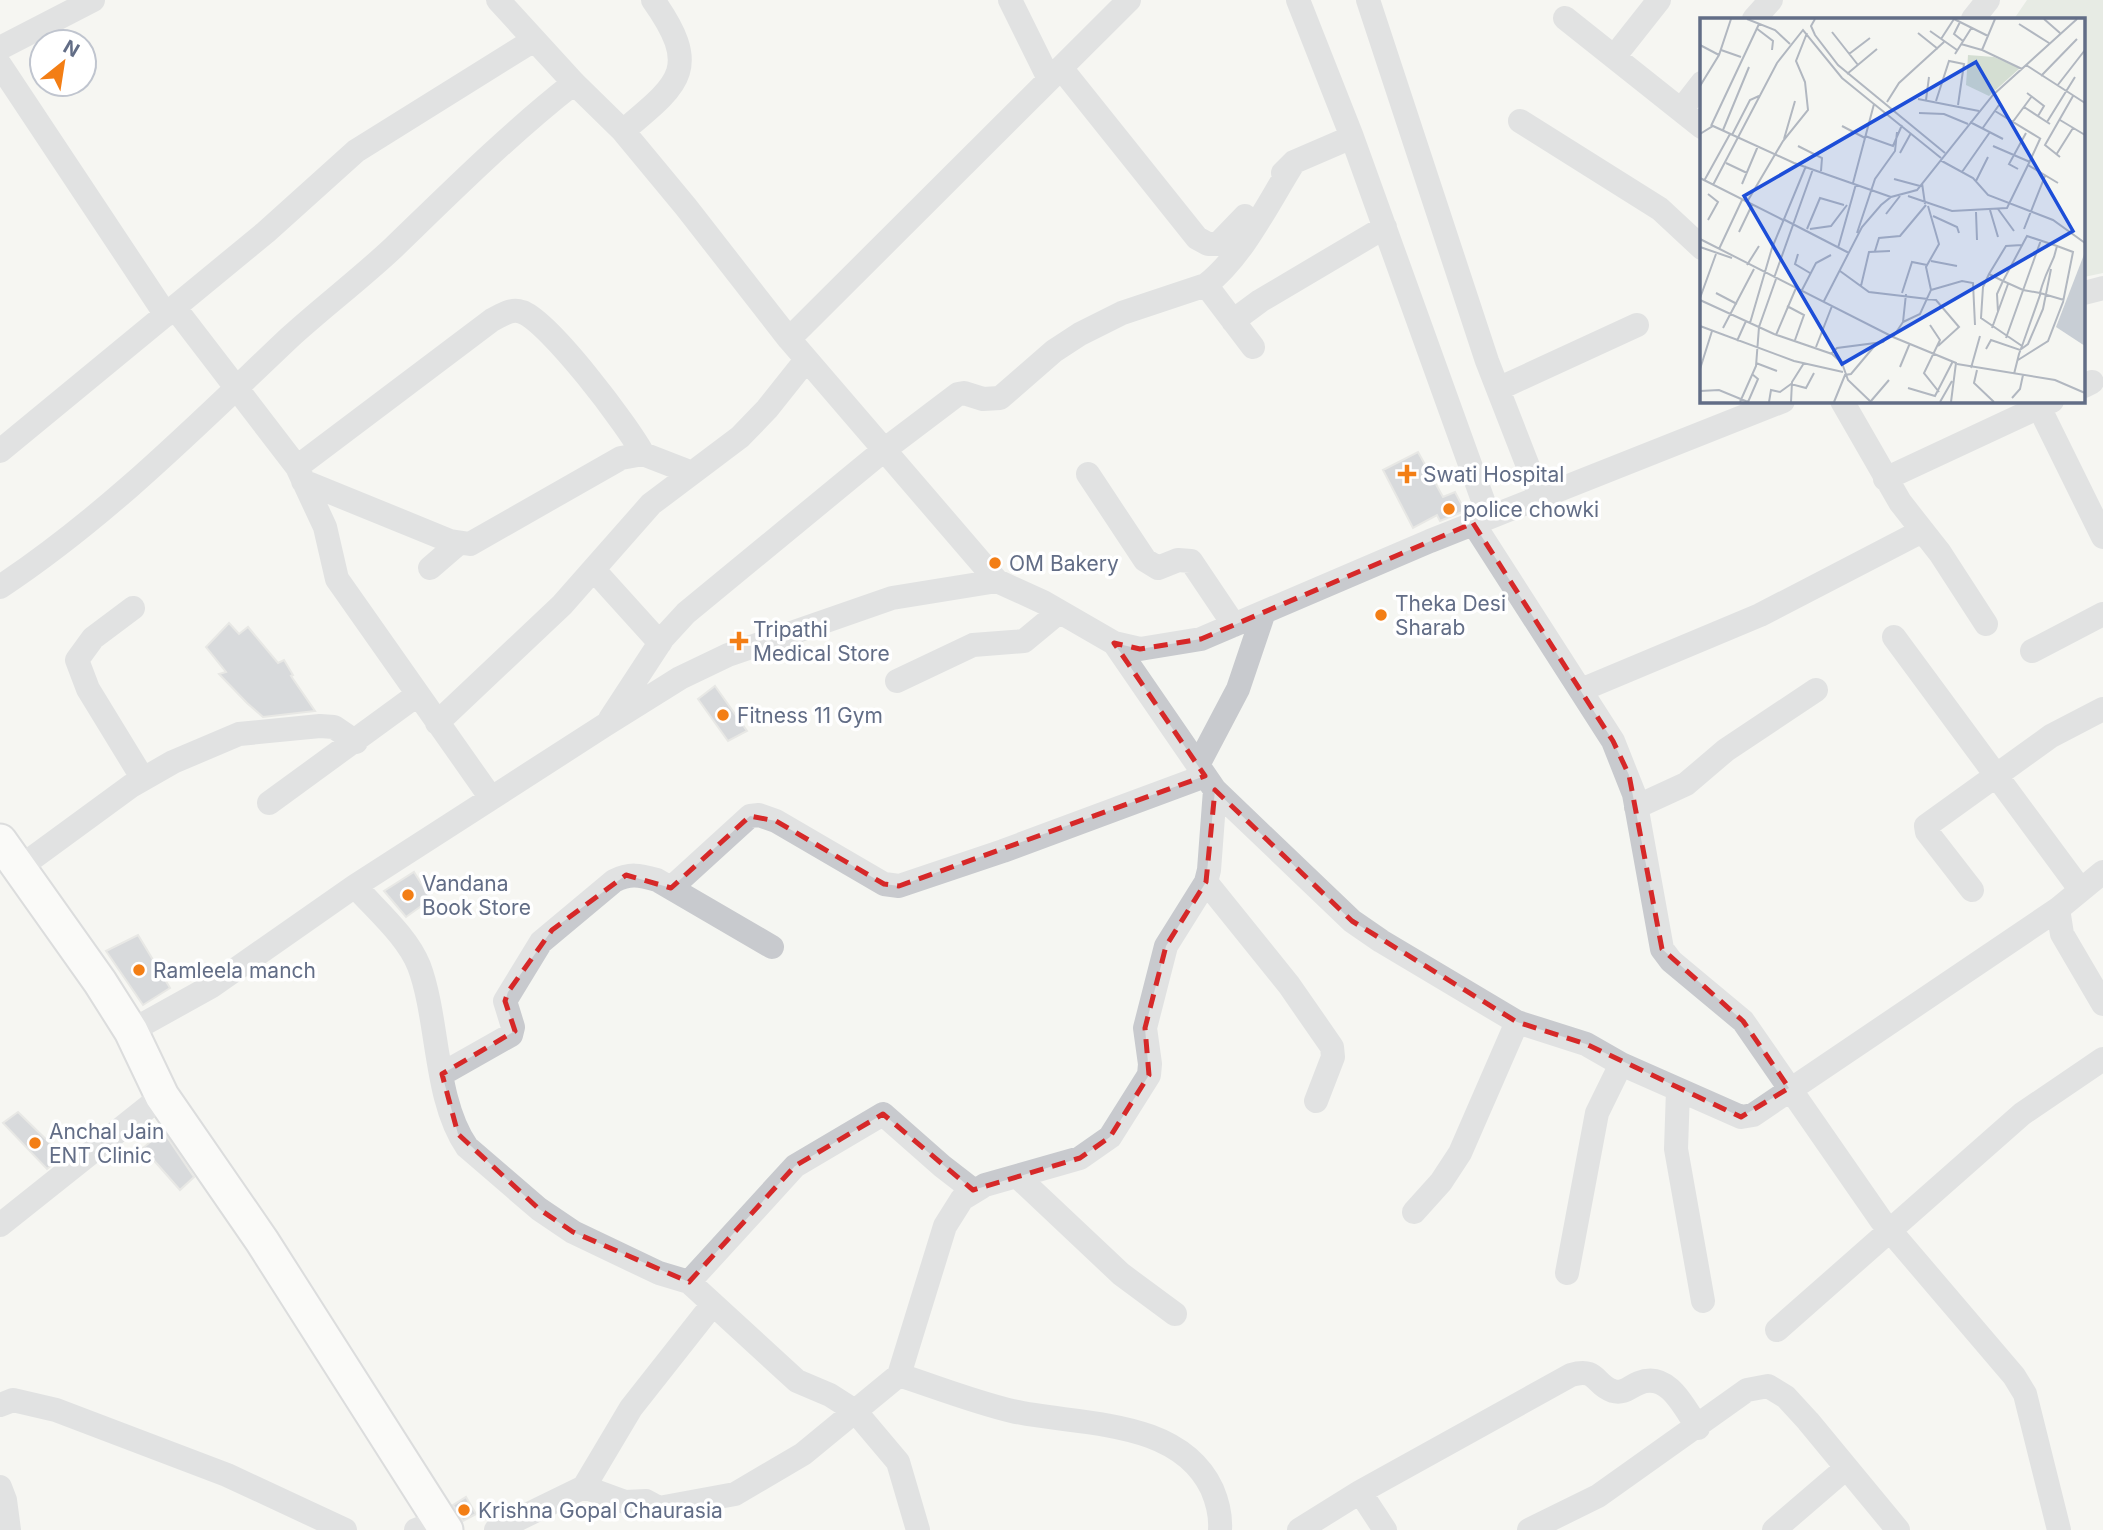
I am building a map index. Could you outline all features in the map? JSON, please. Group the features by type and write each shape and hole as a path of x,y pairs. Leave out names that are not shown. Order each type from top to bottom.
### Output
{"main road":[{"path":"0,841 131,1031 162,1096 262,1241 434,1527"}],"street":[{"path":"0,48 93,0"},
{"path":"498,0 622,131 686,207 806,360 997,581 1114,643 1140,649 1161,648 1201,639 1481,520 1780,402"},
{"path":"622,131 671,88 681,61 678,46 653,0"},
{"path":"1010,0 1055,73 1187,228 1208,244 1218,244 1227,237 1294,162 1352,137"},
{"path":"789,339 917,215 1129,0"},
{"path":"1298,0 1385,227 1481,520 1613,741 1629,775 1662,948 1671,961 1743,1021 1890,1230 1995,1351 2025,1394 2059,1530"},
{"path":"1368,0 1498,389 1540,497"},
{"path":"1614,57 1659,0"},
{"path":"1755,18 1771,0"},
{"path":"1974,18 1988,0"},
{"path":"1565,18 1700,125"},
{"path":"0,451 171,312 356,151 534,40"},
{"path":"0,65 7,92 171,312 238,388 300,474 325,527 337,579 491,798"},
{"path":"0,587 54,551 129,491 533,115 574,83"},
{"path":"1681,110 1700,86"},
{"path":"1520,121 1660,209 1700,245"},
{"path":"606,725 660,643 686,613 884,450 958,394 964,393 983,399 1000,398 1054,351 1080,334 1122,313 1206,285 1236,252 1294,162"},
{"path":"1233,321 1260,301 1385,227"},
{"path":"1206,285 1253,346"},
{"path":"2086,292 2103,288"},
{"path":"300,474 492,320 510,311 527,314 568,354 622,418 643,454"},
{"path":"1498,389 1637,325"},
{"path":"437,723 562,605 651,505 751,426 806,360"},
{"path":"1843,402 1885,479 1986,624"},
{"path":"1885,479 2046,404 2103,537"},
{"path":"300,474 459,543 470,544 621,457 643,454 692,473"},
{"path":"1088,474 1145,560 1158,568 1178,560 1191,561 1234,625"},
{"path":"1581,690 1760,615 1922,531"},
{"path":"430,568 459,543"},
{"path":"594,570 660,643"},
{"path":"131,1031 212,986 355,886 680,678 728,655 892,598 997,581"},
{"path":"133,608 93,638 77,660 88,689 143,779"},
{"path":"897,681 974,645 1024,641 1059,612"},
{"path":"584,1487 625,1502 646,1501 659,1508 735,1494 803,1454 899,1375 945,1226 953,1210 973,1189 1080,1158 1098,1148 1121,1123 1149,1075 1145,1028 1166,946 1206,882 1206,777 1264,612"},
{"path":"2032,651 2103,614"},
{"path":"1894,637 2080,889"},
{"path":"1114,643 1206,777 1352,921 1381,942 1517,1022 1586,1044 1620,1064 1741,1117 1753,1115 1789,1088 2058,909 2103,872"},
{"path":"1636,807 1686,784 1727,750 1816,690"},
{"path":"269,803 417,695"},
{"path":"1972,890 1927,832 1926,826 2051,736 2103,709"},
{"path":"19,868 143,779 173,762 239,734 320,726 334,727 356,742"},
{"path":"671,888 750,816 759,815 776,821 873,878 899,886 1206,777"},
{"path":"442,1074 511,1035 513,1027 505,1002 541,942 552,930 626,875 635,873 671,888 772,947"},
{"path":"1206,882 1289,985 1332,1047 1333,1057 1317,1101"},
{"path":"355,886 417,962 458,1134 467,1147 539,1209 573,1232 659,1273 690,1282 797,1381 831,1395 855,1411 898,1462 918,1530"},
{"path":"2058,909 2062,934 2103,1003"},
{"path":"1414,1212 1441,1182 1460,1153 1517,1022"},
{"path":"1777,1330 2022,1114 2103,1059"},
{"path":"1567,1273 1597,1113 1620,1064"},
{"path":"1678,1090 1676,1149 1703,1301"},
{"path":"0,1225 162,1096"},
{"path":"690,1282 795,1166 883,1114 942,1166 973,1189"},
{"path":"1018,1177 1121,1274 1175,1314"},
{"path":"496,1530 584,1487 631,1408 713,1304"},
{"path":"1299,1530 1360,1492 1570,1375 1583,1372 1595,1375 1610,1390 1623,1392 1651,1380 1662,1382 1678,1398 1698,1428"},
{"path":"899,1375 1011,1410 1121,1429 1166,1443 1189,1458 1208,1481 1219,1507 1220,1530"},
{"path":"1529,1530 1598,1496 1698,1428 1747,1390 1768,1386 1786,1397 1801,1413 1898,1530"},
{"path":"0,1405 20,1401 56,1410 227,1475 335,1525"},
{"path":"1774,1530 1845,1469"},
{"path":"0,1487 5,1500 9,1530"},
{"path":"1360,1492 1385,1530"},
{"path":"302,1530 335,1525"}],"highlighted area":[{"path":"1473,523 1613,741 1629,775 1662,949 1743,1021 1789,1088 1741,1117 1586,1044 1517,1022 1352,921 1215,790 1206,882 1166,946 1145,1028 1149,1075 1110,1137 1080,1158 973,1190 883,1114 795,1166 689,1282 573,1232 539,1209 458,1134 442,1074 515,1031 505,1001 508,992 552,930 626,875 671,888 750,816 776,821 884,884 899,886 1205,776 1114,643 1140,649 1201,639"}],"shaded area":[{"path":"2027,0 2103,0 2103,273 2086,277 2086,18 2015,18"}],"building":[{"path":"1418,452 1443,497 1455,492 1465,511 1440,521 1437,515 1413,528 1383,470"},
{"path":"229,623 239,634 248,627 278,663 284,660 293,675 291,676 315,711 263,717 247,703 219,674 226,672 206,647"},
{"name":"Fitness 11 Gym","path":"715,686 747,731 728,741 698,699"},
{"name":"Vandana Book Store","path":"414,872 431,899 406,917 384,891"},
{"name":"Ramleela manch","path":"138,935 170,988 143,1005 106,951"},
{"name":"Anchal Jain ENT Clinic","path":"18,1112 63,1156 47,1169 3,1123"},
{"path":"163,1131 194,1177 180,1190 143,1148"},
{"name":"Krishna Gopal Chaurasia","path":"466,1497 476,1514 463,1521 453,1505"}],"place":[{"name":"Swati Hospital","path":"1407,474"},
{"name":"police chowki","path":"1449,509"},
{"name":"OM Bakery","path":"995,563"},
{"name":"Theka Desi Sharab","path":"1381,615"},
{"name":"Tripathi Medical Store","path":"739,641"},
{"name":"Fitness 11 Gym","path":"723,715"},
{"name":"Vandana Book Store","path":"408,895"},
{"name":"Ramleela manch","path":"139,970"},
{"name":"Anchal Jain ENT Clinic","path":"35,1143"},
{"name":"Krishna Gopal Chaurasia","path":"464,1510"}]}
